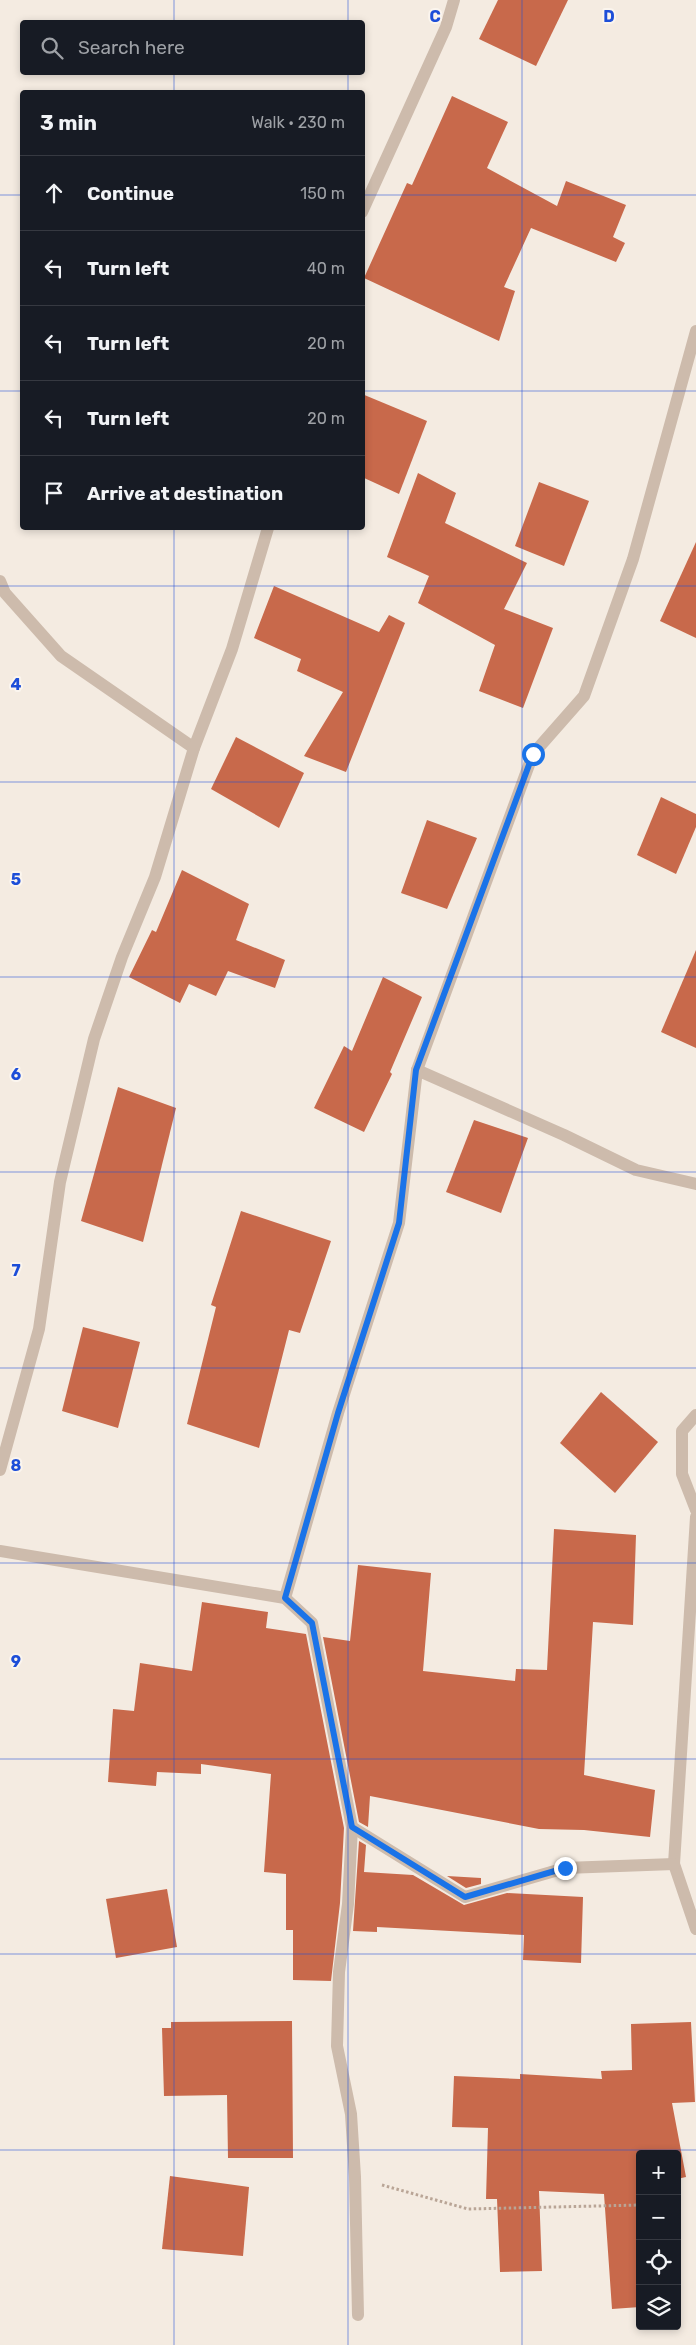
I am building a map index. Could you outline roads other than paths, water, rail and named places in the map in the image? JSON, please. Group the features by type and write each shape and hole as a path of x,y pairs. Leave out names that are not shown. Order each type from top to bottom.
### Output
{"street":[{"path":"365,205 446,27 454,0"},
{"path":"285,1598 338,1413 399,1223 416,1070 533,754 584,696 633,558 696,331"},
{"path":"0,1470 39,1329 60,1182 94,1039 122,957 155,877 194,748 232,649 267,530"},
{"path":"0,581 5,593 61,656 194,748"},
{"path":"416,1070 564,1135 636,1170 694,1185"},
{"path":"696,1416 682,1431 682,1474 696,1510"},
{"path":"696,1517 674,1864 696,1929"},
{"path":"0,1551 285,1598 312,1623 352,1827 348,1904 339,1972 337,2046 351,2114 355,2177 358,2315"},
{"path":"352,1827 465,1897 565,1868 674,1864"}]}
